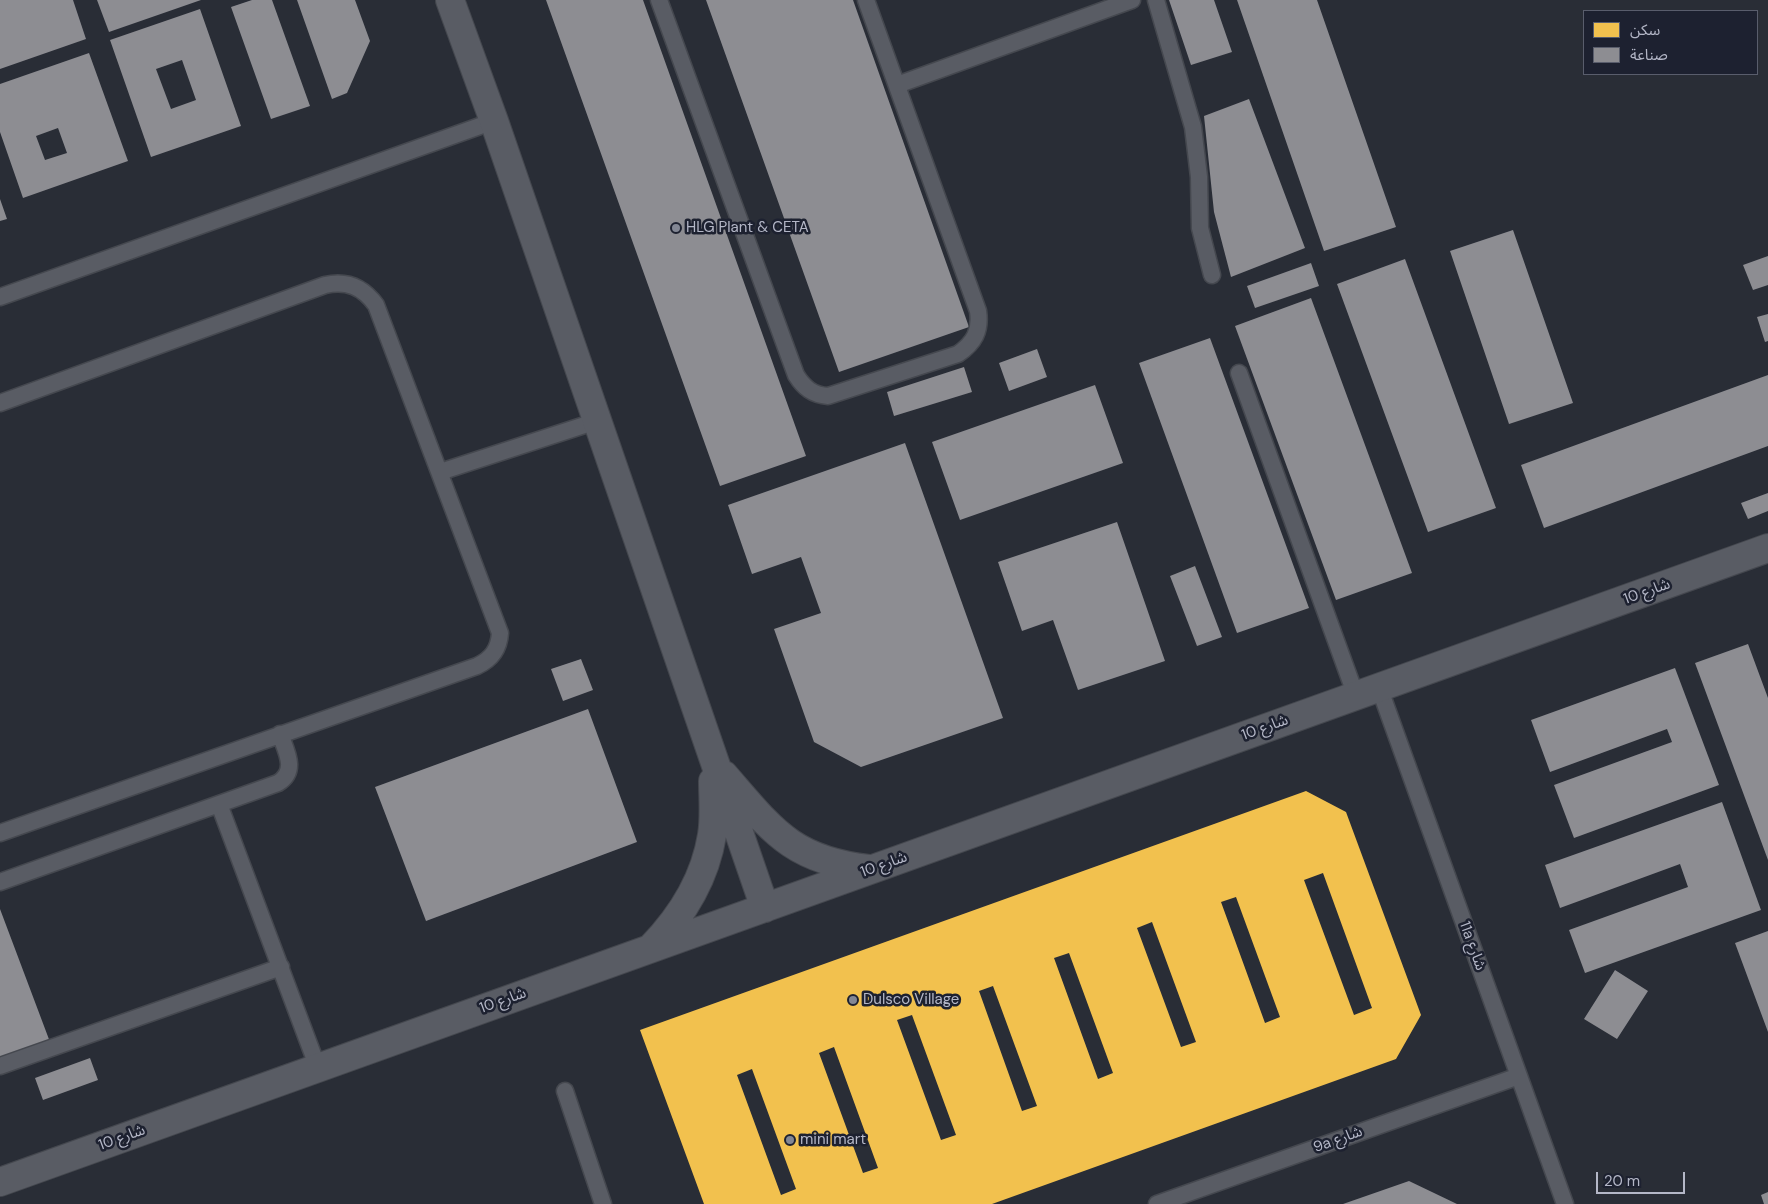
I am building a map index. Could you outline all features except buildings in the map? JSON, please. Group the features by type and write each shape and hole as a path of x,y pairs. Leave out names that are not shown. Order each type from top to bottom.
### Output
{"street":[{"path":"450,0 494,121 713,762 765,908"},
{"name":"شارع 10","path":"0,1182 1768,548"},
{"path":"713,762 776,834 795,848 818,860 870,870"},
{"path":"650,949 683,909 696,886 706,861 712,834 713,762"}],"lane":[{"path":"659,0 796,375 806,388 820,396 836,395 958,354 973,341 978,331 978,311 866,0"},
{"path":"896,85 1132,0"},
{"path":"1156,0 1194,127 1198,169 1200,228 1212,275"},
{"path":"0,297 494,121"},
{"path":"0,403 326,285 337,282 349,284 369,296 376,306 499,624 500,632 496,650 477,666 0,833"},
{"name":"11a شارع","path":"1239,373 1519,1076 1565,1204"},
{"path":"440,472 597,422"},
{"path":"0,882 284,780 290,769 290,763 280,734"},
{"path":"219,804 318,1068"},
{"path":"0,1066 281,967"},
{"name":"9a شارع","path":"1157,1204 1519,1076"},
{"path":"564,1091 603,1204"}],"place":[{"name":"HLG Plant & CETA","path":"676,228"},
{"name":"Dulsco Village","path":"853,1000"},
{"name":"mini mart","path":"790,1140"}]}
